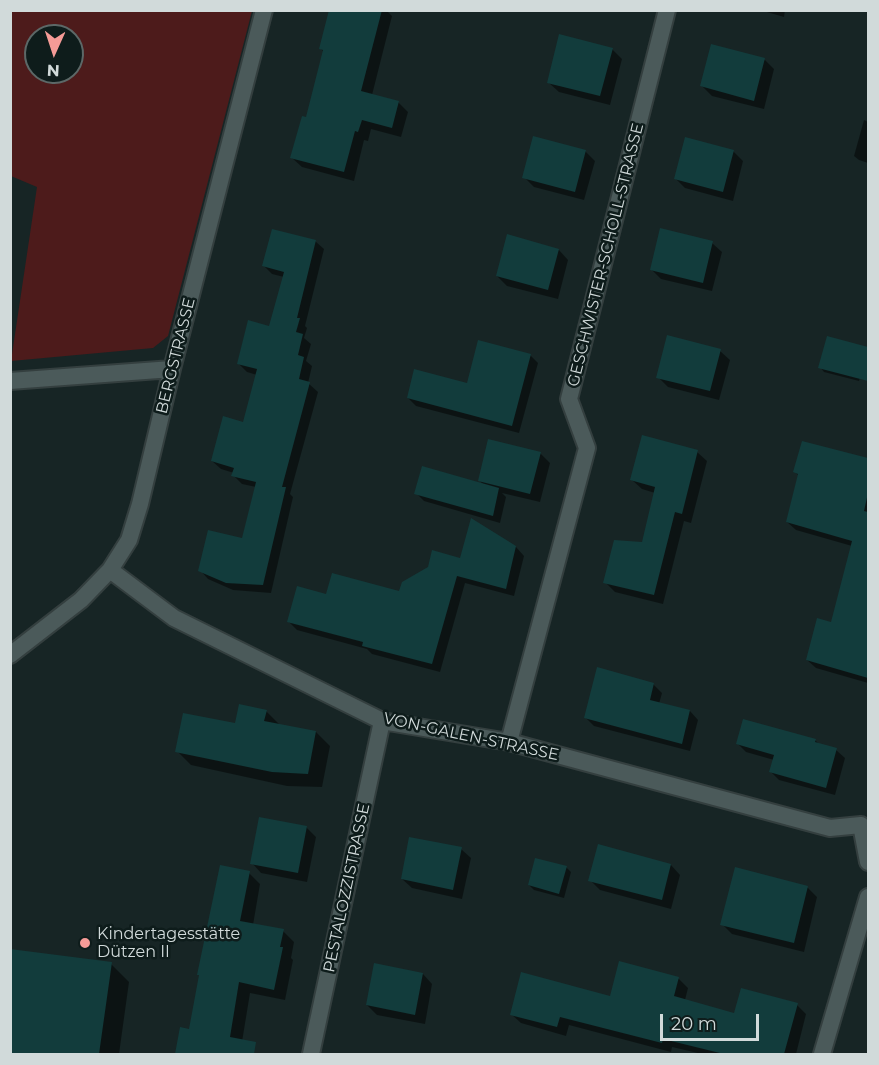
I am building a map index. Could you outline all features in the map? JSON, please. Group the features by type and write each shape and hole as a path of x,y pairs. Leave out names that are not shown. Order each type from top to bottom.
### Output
{"street":[{"name":"BERGSTRASSE","path":"10,655 81,600 110,570 129,540 264,10"},
{"name":"GESCHWISTER-SCHOLL-STRASSE","path":"509,742 587,448 569,399 667,10"},
{"path":"10,381 172,369"},
{"name":"VON-GALEN-STRASSE","path":"110,570 174,618 382,721 509,742 830,828 865,821"},
{"name":"PESTALOZZISTRASSE","path":"311,1054 382,721"},
{"path":"865,821 868,862"},
{"path":"822,1054 868,897"}],"shaded area":[{"path":"10,11 252,11 168,336 153,348 11,361 37,187 11,176"}],"building":[{"path":"329,10 382,10 361,91 399,101 392,128 362,120 358,132 355,131 344,172 290,158 302,116 306,117 323,50 319,49"},
{"path":"559,34 613,48 600,96 547,83"},
{"path":"711,44 765,58 754,101 700,86"},
{"path":"533,136 586,150 575,192 522,178"},
{"path":"685,137 734,150 723,192 674,179"},
{"path":"660,228 713,241 703,283 650,270"},
{"path":"272,229 316,240 297,318 300,318 296,332 303,334 298,355 304,357 299,379 310,382 282,487 286,487 263,585 226,583 198,571 208,530 242,538 256,482 231,476 234,468 211,461 223,416 243,422 257,369 237,364 248,320 269,326 284,272 262,266"},
{"path":"507,234 559,249 548,290 496,276"},
{"path":"667,335 721,349 710,391 656,378"},
{"path":"827,336 868,347 868,381 818,368"},
{"path":"478,340 531,354 512,426 407,398 414,369 467,383"},
{"path":"642,435 698,450 682,514 675,512 654,595 603,583 614,540 642,542 655,487 630,480"},
{"path":"488,439 541,452 530,494 478,481"},
{"path":"802,441 868,458 868,493 864,511 868,512 868,678 806,660 817,618 831,622 852,541 786,522 798,474 793,472"},
{"path":"422,466 499,488 493,516 414,494"},
{"path":"471,518 516,546 506,589 457,576 432,664 362,646 363,642 287,622 297,586 326,594 332,573 399,591 402,582 428,567 432,550 460,558"},
{"path":"597,667 654,683 650,700 690,710 682,744 584,718"},
{"path":"239,704 267,710 264,721 316,731 308,774 272,772 175,752 183,713 235,723"},
{"path":"743,719 816,739 815,742 837,748 826,788 769,772 774,755 736,744"},
{"path":"259,817 307,826 298,873 250,864"},
{"path":"409,837 462,847 453,890 401,879"},
{"path":"598,844 671,864 662,900 588,881"},
{"path":"535,858 567,866 559,894 528,885"},
{"path":"220,865 250,871 240,921 284,929 280,947 283,947 274,990 239,982 230,1037 256,1042 254,1054 175,1054 180,1027 189,1029 199,975 197,975"},
{"path":"735,867 808,886 794,943 720,925"},
{"path":"10,949 112,962 99,1054 10,1053"},
{"path":"619,961 679,977 674,996 734,1013 741,988 798,1003 784,1054 724,1054 663,1039 662,1043 560,1017 557,1027 510,1015 521,972 610,996"},
{"path":"374,963 423,973 415,1015 366,1005"}],"place":[{"name":"Kindertagesstätte Dützen II","path":"85,943"}]}
